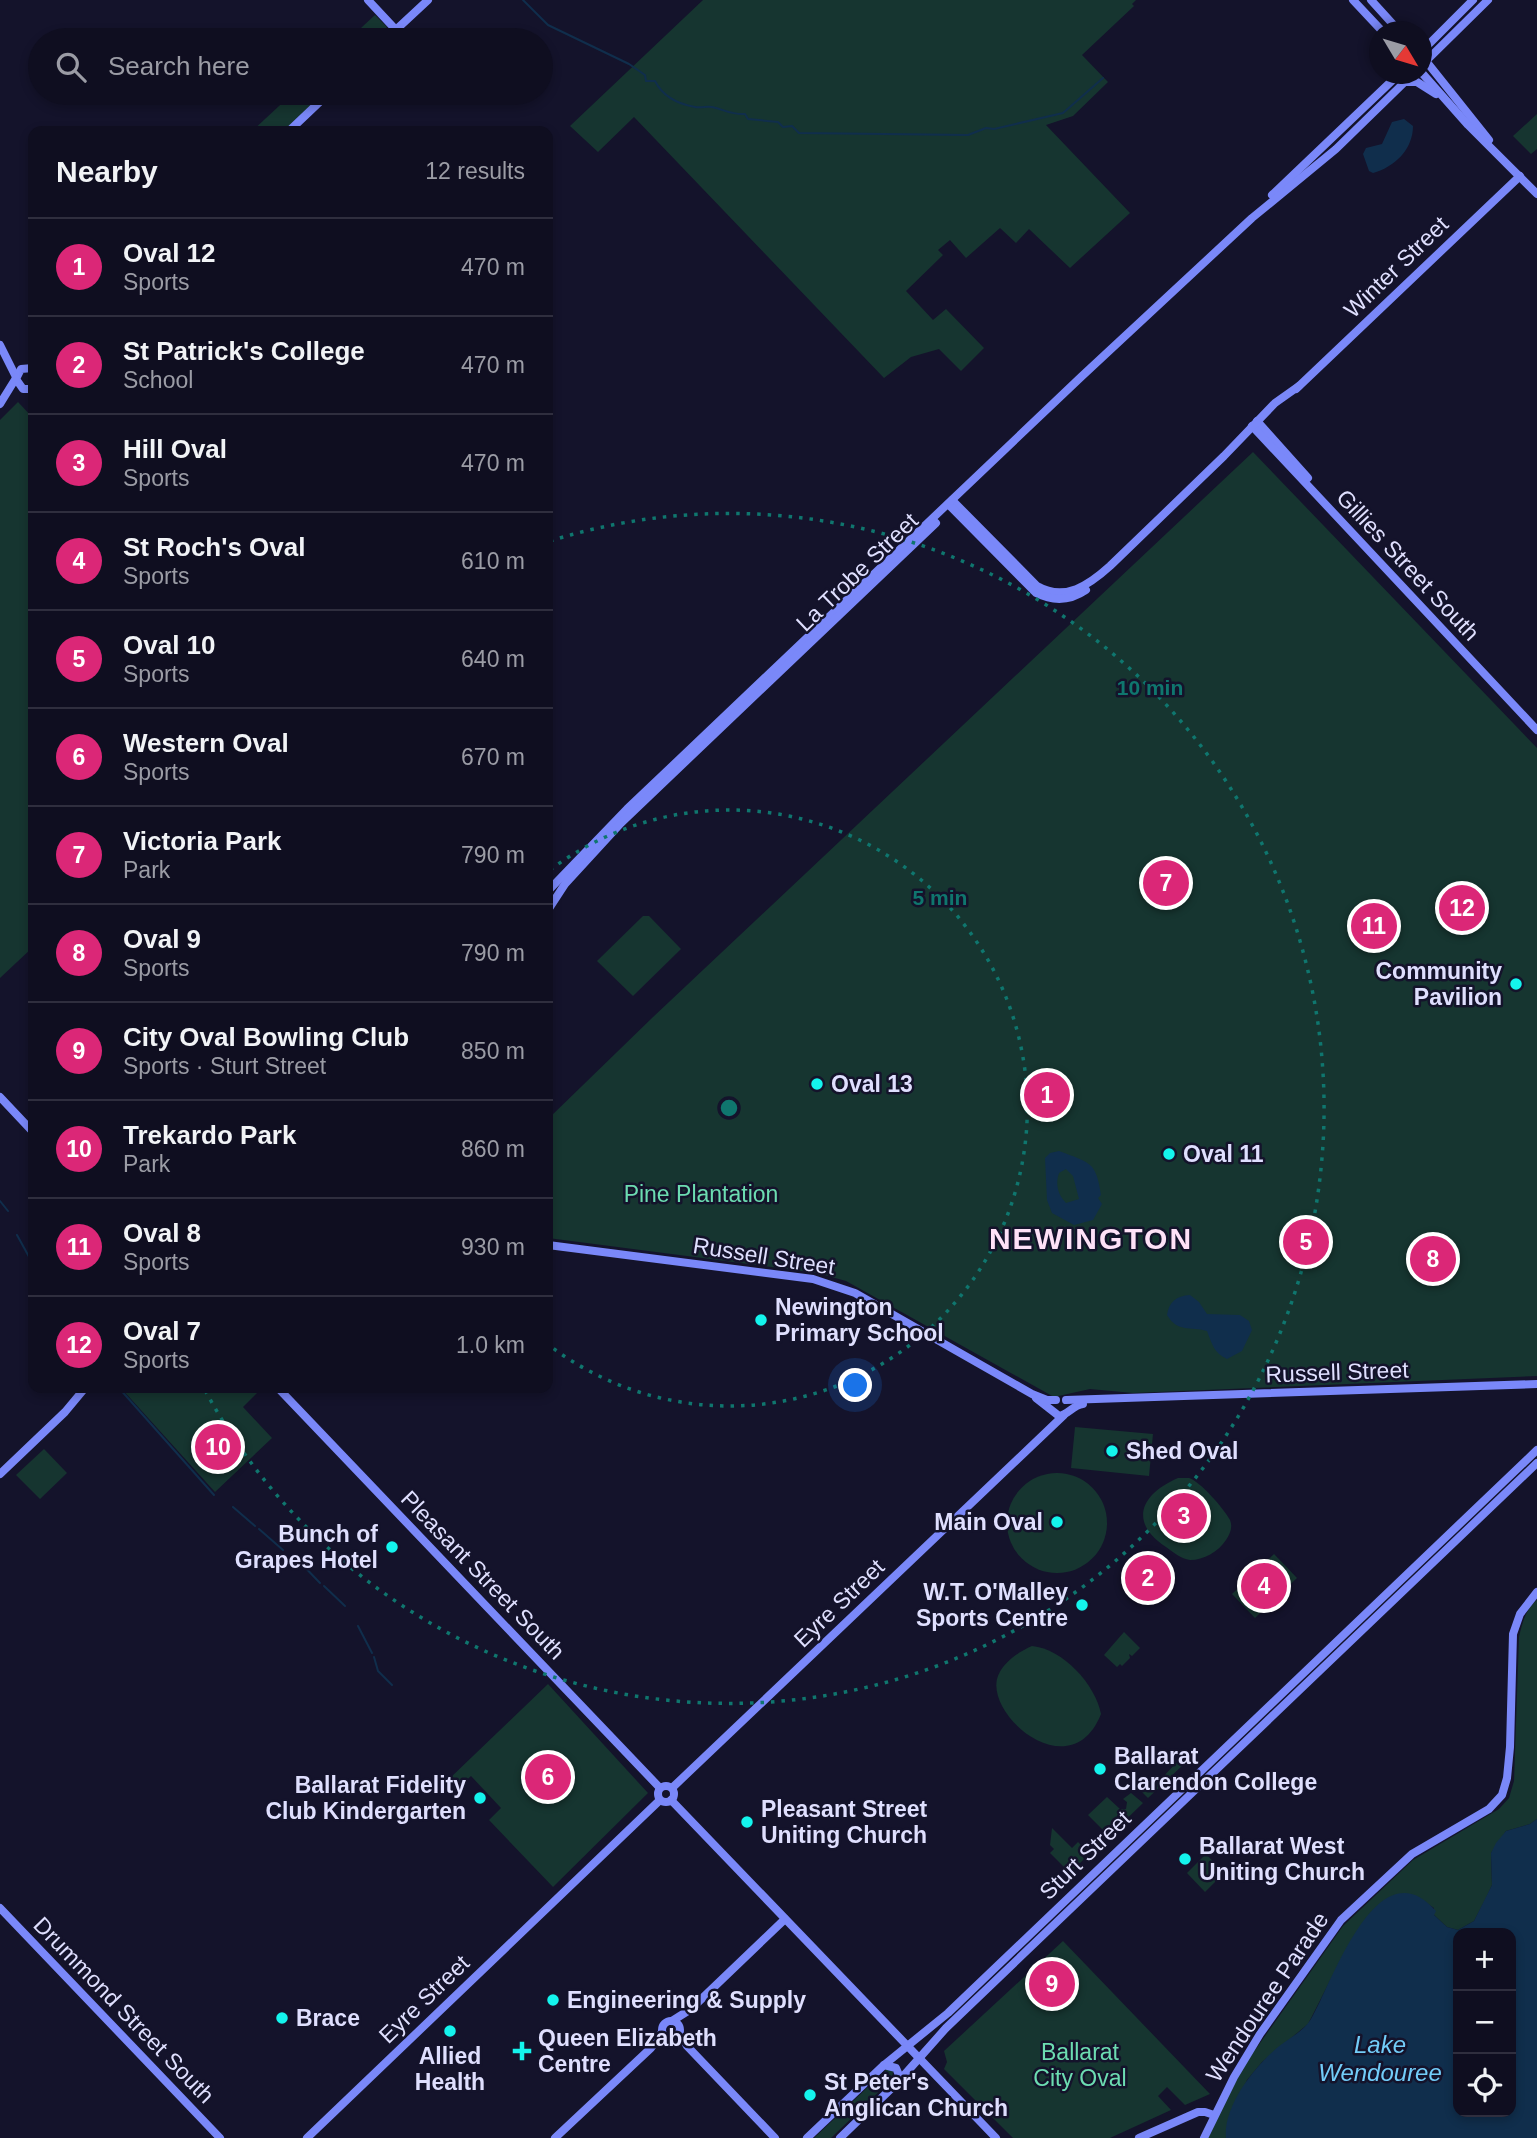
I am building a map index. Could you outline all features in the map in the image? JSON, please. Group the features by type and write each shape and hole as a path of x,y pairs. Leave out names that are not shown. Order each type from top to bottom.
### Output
{"main road":[{"path":"369,0 394,28"},
{"path":"398,28 428,0"},
{"path":"1353,0 1373,21"},
{"path":"1432,41 1473,0"},
{"path":"1432,53 1488,0"},
{"path":"1369,17 1372,1 1389,21"},
{"path":"1432,72 1504,159"},
{"name":"La Trobe Street","path":"553,886 626,809 1155,312 1252,218 1286,181 1355,120 1389,84"},
{"name":"La Trobe Street","path":"1252,218 1321,162 1402,84"},
{"path":"1420,84 1449,104"},
{"path":"1432,84 1537,194"},
{"path":"294,126 316,105"},
{"path":"1355,120 1378,108"},
{"path":"1286,181 1290,182 1321,162"},
{"name":"Winter Street","path":"952,504 1029,588 1068,599 1080,594 1282,398 1299,386 1520,176"},
{"path":"0,345 28,365"},
{"path":"0,345 18,385 28,389"},
{"path":"0,404 20,370 28,368"},
{"path":"0,404 28,391"},
{"name":"Gillies Street South","path":"1256,426 1276,442 1360,539"},
{"name":"Gillies Street South","path":"1256,426 1437,621 1537,723"},
{"name":"La Trobe Street","path":"553,902 565,884 621,824 798,650"},
{"name":"Gillies Street South","path":"1476,662 1537,730"},
{"path":"0,1097 28,1127"},
{"name":"Russell Street","path":"553,1246 785,1275 835,1285 855,1293 1031,1394 1047,1400 1056,1400"},
{"name":"Russell Street","path":"1066,1401 1537,1384"},
{"path":"0,1474 65,1412 81,1393"},
{"name":"Pleasant Street South","path":"283,1393 660,1788"},
{"name":"Russell Street","path":"1031,1394 1053,1412"},
{"path":"1056,1400 1066,1401 1069,1407 1065,1414 1058,1415 1053,1412 1052,1404 1056,1400"},
{"name":"Russell Street","path":"1065,1414 1076,1405 1090,1401"},
{"name":"Eyre Street","path":"1032,1445 1048,1426 1053,1412"},
{"name":"Eyre Street","path":"672,1788 1065,1414"},
{"name":"Sturt Street","path":"807,2138 884,2065 957,2004 1537,1451"},
{"name":"Sturt Street","path":"840,2138 898,2082 942,2032 1537,1464"},
{"name":"Wendouree Parade","path":"1204,2138 1234,2077 1260,2034 1341,1920 1412,1854 1479,1816 1494,1805 1504,1792 1510,1747 1513,1634 1520,1614 1537,1592"},
{"path":"660,1788 672,1788 674,1795 671,1800 660,1800 657,1793 660,1788"},
{"name":"Eyre Street","path":"307,2138 660,1800"},
{"path":"671,1800 996,2138"},
{"name":"Drummond Street South","path":"0,1909 220,2138"},
{"path":"555,2138 650,2048 672,2031 691,2008 785,1919"},
{"path":"672,2031 775,2138"},
{"path":"884,2065 896,2068 899,2074 898,2082"},
{"path":"1139,2138 1198,2112 1214,2115"}],"green space":[{"path":"703,0 1136,0 1132,4 1134,6 1082,55 1108,82 1073,116 1046,125 1130,213 1070,268 1029,229 1016,243 1000,228 966,258 950,240 938,250 943,255 906,291 933,320 946,309 984,348 961,371 939,349 911,357 884,378 634,117 598,152 570,126"},
{"path":"375,15 387,27 386,28 361,28"},
{"path":"280,105 311,105 288,126 257,126"},
{"path":"1537,114 1537,149 1531,154 1513,136"},
{"path":"18,402 28,413 28,952 0,978 0,420"},
{"name":"Pine Plantation","path":"1253,452 1537,748 1537,1376 1133,1393 1090,1389 1054,1397 846,1281 817,1273 553,1239 553,1114"},
{"path":"643,916 649,916 681,949 633,996 597,961"},
{"path":"126,1393 257,1393 243,1407 272,1438 215,1492"},
{"name":"Shed Oval","path":"1075,1427 1153,1434 1149,1476 1071,1468"},
{"path":"44,1449 67,1473 40,1499 16,1475"},
{"name":"Main Oval","path":"1057,1473 1076,1477 1092,1488 1103,1504 1107,1523 1103,1542 1092,1558 1076,1569 1057,1573 1038,1569 1022,1558 1011,1542 1007,1523 1011,1504 1022,1488 1038,1477"},
{"path":"1178,1478 1189,1478 1199,1484 1218,1503 1231,1523 1230,1533 1223,1544 1200,1559 1190,1560 1174,1553 1154,1538 1143,1518 1148,1500 1155,1492"},
{"path":"1274,1554 1297,1578 1255,1618 1232,1594"},
{"path":"1537,1600 1537,1819 1530,1824 1506,1831 1491,1853 1492,1885 1474,1921 1462,1928 1447,1927 1433,1914 1434,1908 1416,1896 1336,1969 1308,2024 1262,2062 1247,2080 1226,2138 1208,2138 1229,2092 1248,2060 1343,1926 1413,1860 1499,1809 1509,1798 1514,1781 1519,1637 1527,1612"},
{"path":"1124,1632 1140,1648 1132,1656 1129,1654 1130,1658 1122,1666 1120,1664 1117,1667 1104,1655"},
{"path":"1032,1646 1066,1661 1085,1680 1098,1703 1101,1714 1088,1735 1071,1745 1053,1746 1035,1739 1018,1727 1005,1712 998,1695 997,1679 1002,1668 1016,1655"},
{"path":"548,1684 648,1793 553,1887 489,1820 501,1808 471,1776 458,1788 449,1779"},
{"path":"1180,1759 1184,1764 1148,1798 1134,1784 1143,1776 1159,1781"},
{"path":"1131,1793 1143,1803 1109,1836 1088,1815 1107,1797 1120,1809 1126,1809 1127,1802 1123,1799"},
{"path":"1052,1828 1072,1848 1078,1842 1083,1847 1081,1855 1084,1859 1070,1873 1050,1853 1054,1849 1050,1845"},
{"path":"1206,1854 1224,1873 1205,1892 1187,1873"},
{"name":"Ballarat City Oval","path":"1063,1941 1210,2094 1185,2105 1167,2087 1158,2096 1171,2110 1110,2138 1013,2138 944,2069 947,2062 944,2051"},
{"path":"887,2069 893,2071 892,2079 831,2138 814,2138"}],"water":[{"path":"1404,119 1413,126 1406,149 1389,166 1373,173 1369,171 1363,154 1366,148 1382,144 1392,122"},
{"path":"1059,1151 1085,1161 1094,1169 1101,1195 1098,1198 1102,1204 1093,1220 1074,1225 1052,1213 1047,1200 1045,1158 1050,1153","holes":["1066,1169 1073,1176 1079,1199 1066,1203 1058,1189 1059,1173"]},
{"path":"1190,1295 1207,1314 1240,1315 1249,1321 1252,1330 1242,1351 1227,1359 1216,1351 1207,1331 1180,1327 1171,1321 1167,1315 1171,1303 1177,1298"},
{"name":"Lake Wendouree","path":"1537,1819 1537,2138 1226,2138 1230,2113 1242,2088 1269,2055 1308,2024 1359,1927 1376,1907 1394,1895 1415,1895 1436,1911 1434,1915 1447,1927 1453,1929 1453,2117 1516,2117 1516,1928 1462,1928 1474,1921 1492,1885 1491,1853 1506,1831 1530,1824"}],"waterway":[{"path":"523,0 548,25 629,64 645,75 646,81 655,81 662,91 677,102 745,114 748,119 778,122 783,127 792,126 799,133 968,135 986,128 994,129 1063,113 1103,78"},
{"path":"0,1201 8,1211"},
{"path":"17,1235 28,1255"},
{"path":"123,1393 214,1495"},
{"path":"233,1507 255,1526"},
{"path":"259,1529 283,1550"},
{"path":"297,1559 320,1583"},
{"path":"324,1586 345,1606"},
{"path":"358,1626 372,1653"},
{"path":"374,1657 378,1671 392,1685"}],"place":[{"name":"Victoria Park","path":"1166,883"},
{"name":"Oval 7","path":"1462,908"},
{"name":"Oval 8","path":"1374,926"},
{"name":"Community Pavilion","path":"1516,984"},
{"name":"Oval 13","path":"817,1084"},
{"name":"Oval 12","path":"1047,1095"},
{"name":"Oval 11","path":"1169,1154"},
{"name":"Oval 10","path":"1306,1242"},
{"name":"Oval 9","path":"1433,1259"},
{"name":"Newington Primary School","path":"761,1320"},
{"name":"Trekardo Park","path":"218,1447"},
{"name":"Shed Oval","path":"1112,1451"},
{"name":"Hill Oval","path":"1184,1516"},
{"name":"Main Oval","path":"1057,1522"},
{"name":"Bunch of Grapes Hotel","path":"392,1547"},
{"name":"St Patrick's College","path":"1148,1578"},
{"name":"St Roch's Oval","path":"1264,1586"},
{"name":"W.T. O'Malley Sports Centre","path":"1082,1605"},
{"name":"Ballarat Clarendon College","path":"1100,1769"},
{"name":"Western Oval","path":"548,1777"},
{"name":"Ballarat Fidelity Club Kindergarten","path":"480,1798"},
{"name":"Pleasant Street Uniting Church","path":"747,1822"},
{"name":"Ballarat West Uniting Church","path":"1185,1859"},
{"name":"City Oval Bowling Club","path":"1052,1984"},
{"name":"Engineering & Supply","path":"553,2000"},
{"name":"Brace","path":"282,2018"},
{"name":"Allied Health","path":"450,2031"},
{"name":"Queen Elizabeth Centre","path":"522,2051"},
{"name":"St Peter's Anglican Church","path":"810,2095"}],"district":[{"name":"NEWINGTON","path":"1091,1239"}]}
